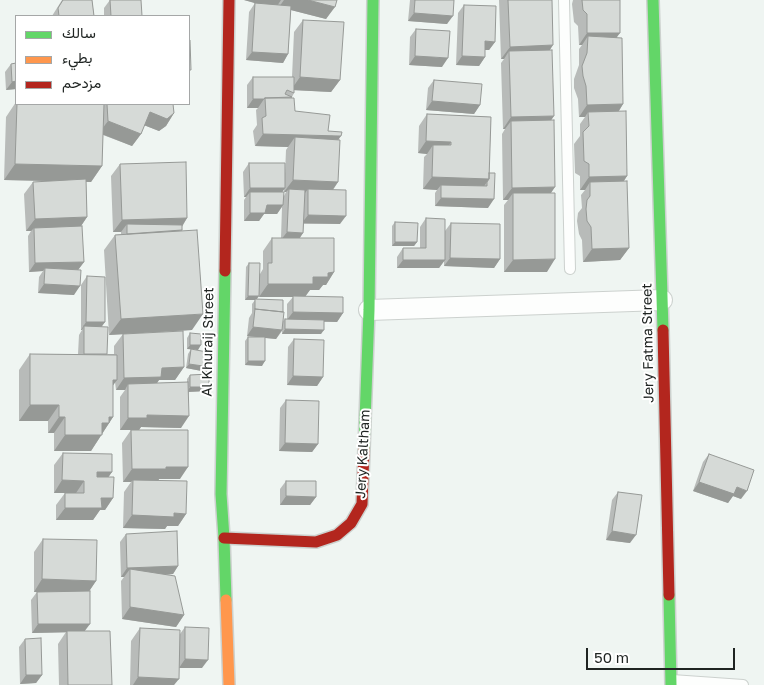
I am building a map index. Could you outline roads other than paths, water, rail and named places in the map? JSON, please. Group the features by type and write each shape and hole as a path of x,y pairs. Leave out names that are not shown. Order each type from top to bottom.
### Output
{"street":[{"name":"Al Khuraij Street","path":"229,0 221,494 229,685"},
{"name":"Jery Kaltham","path":"224,538 316,542 337,535 351,523 362,504 368,310 373,0"},
{"name":"Jery Fatma Street","path":"653,0 671,683"},
{"path":"368,310 662,300"}],"lane":[{"path":"564,0 570,269"},
{"path":"671,683 743,685"}]}
